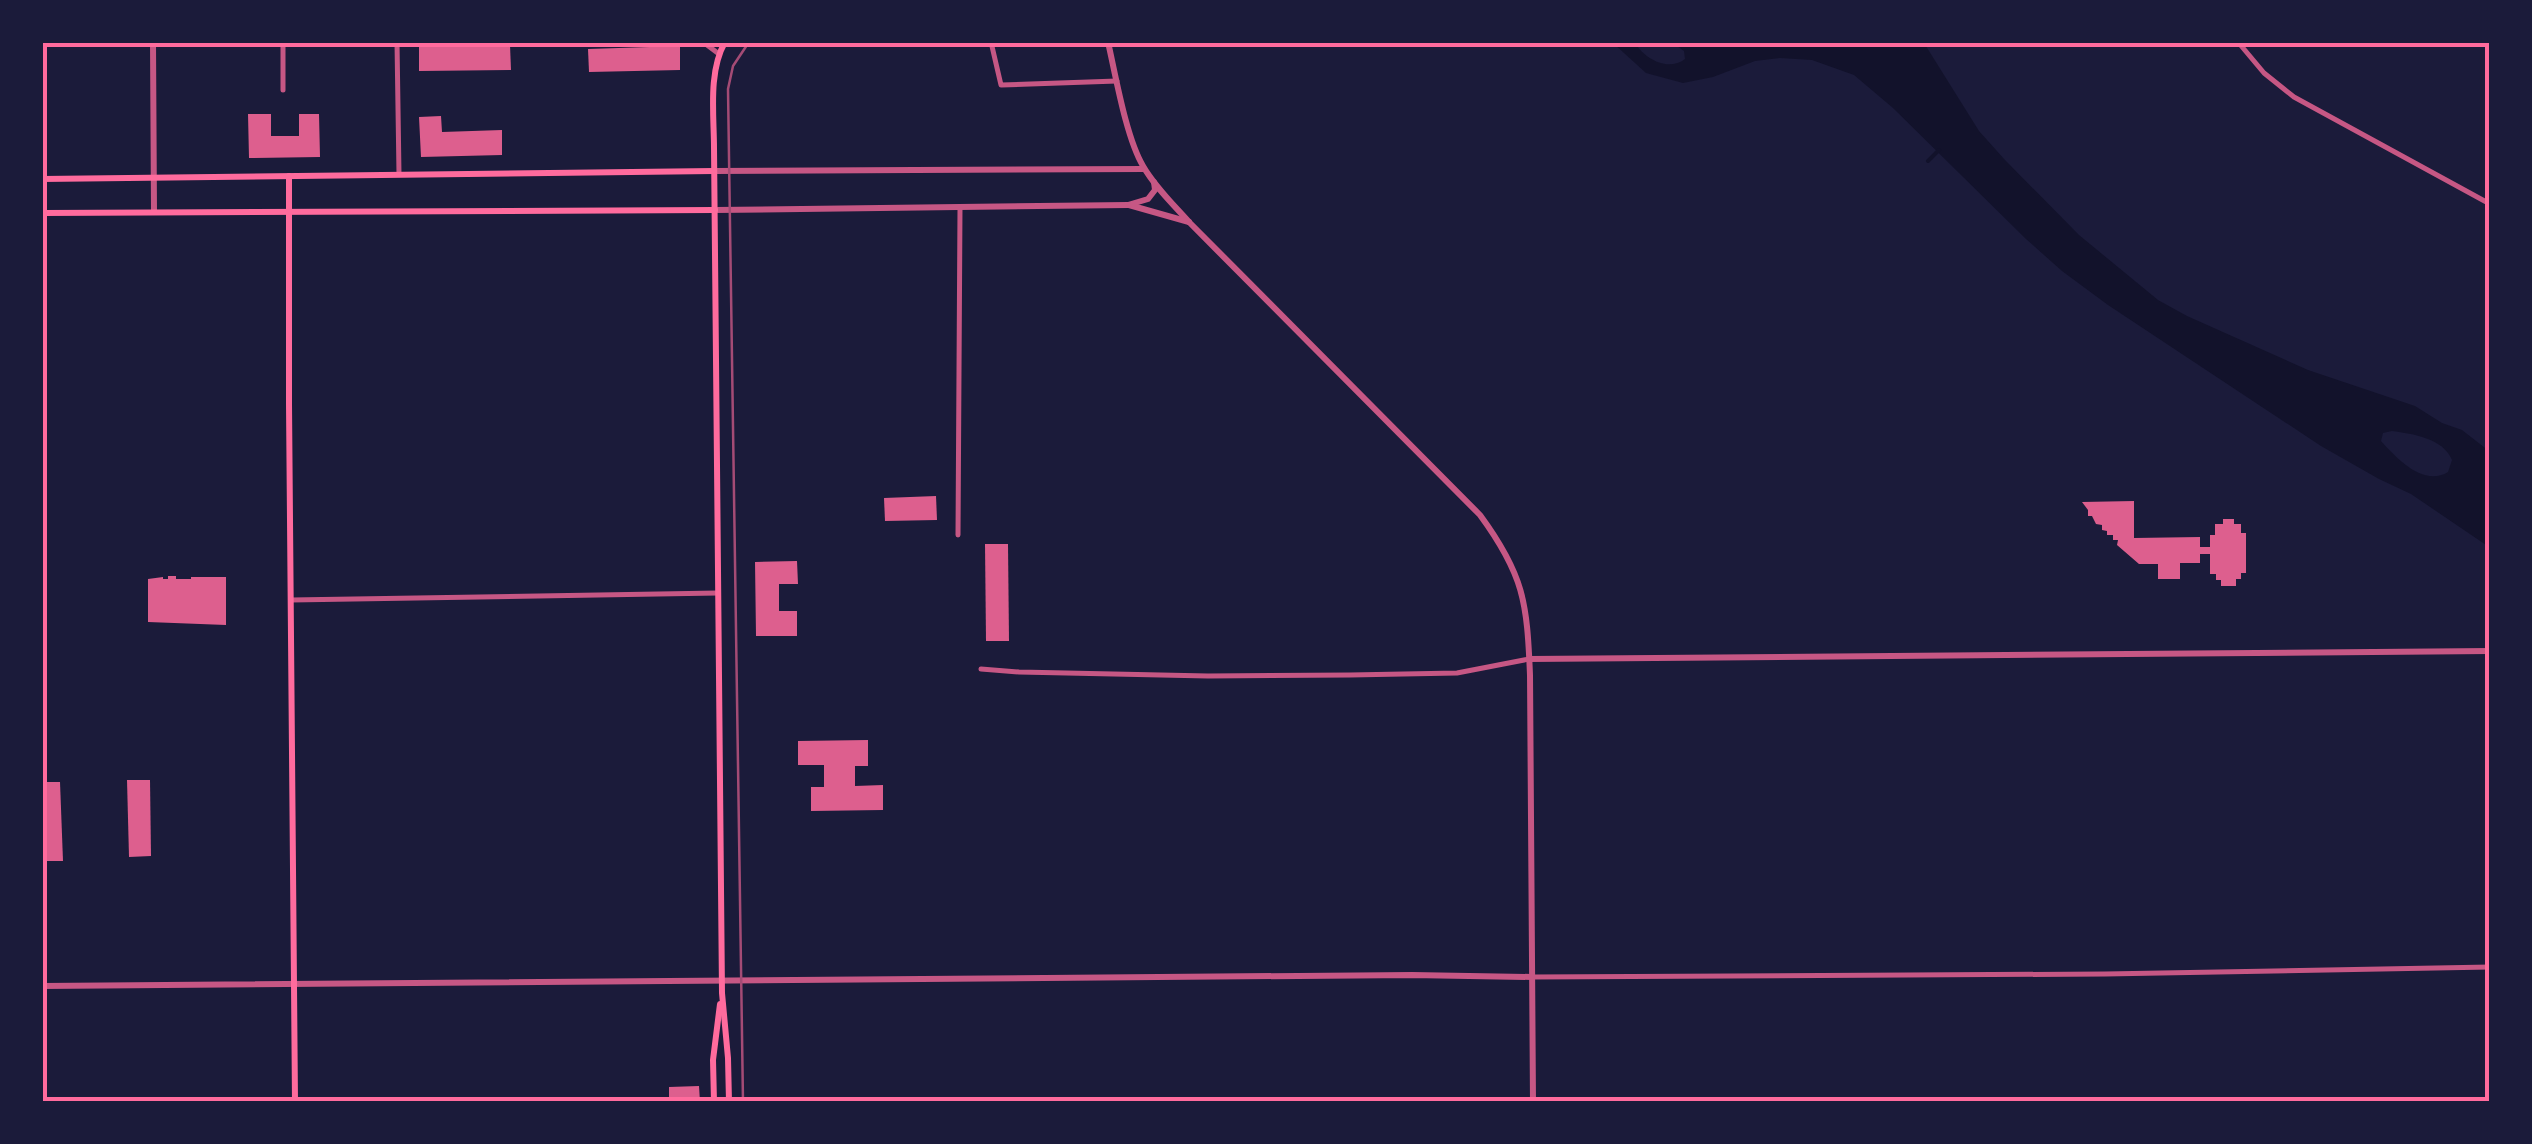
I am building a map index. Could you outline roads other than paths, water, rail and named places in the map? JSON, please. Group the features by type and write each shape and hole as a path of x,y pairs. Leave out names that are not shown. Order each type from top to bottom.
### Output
{"main road":[{"path":"724,42 715,83 714,171 722,993 729,1102"},
{"path":"42,178 714,171"},
{"path":"290,176 294,1102"},
{"path":"42,213 715,210"},
{"path":"714,1102 713,1060 722,993"}],"street":[{"path":"153,42 154,212"},
{"path":"283,42 283,90"},
{"path":"397,42 399,174"},
{"path":"703,42 719,54"},
{"path":"991,42 1001,85 1117,81"},
{"path":"1108,42 1134,145 1144,169 1190,222 1480,516 1508,557 1522,590 1529,659 1533,1102"},
{"path":"2238,42 2264,74 2294,97 2490,204"},
{"path":"714,171 1144,169"},
{"path":"715,210 1128,205 1148,199 1155,190 1154,181"},
{"path":"1128,205 1190,222"},
{"path":"958,535 960,208"},
{"path":"291,600 718,593"},
{"path":"982,669 1208,676 1368,675 1457,673 1529,659 2490,651"},
{"path":"42,986 2086,974 2490,967"}],"waterway":[{"path":"1928,161 1939,150"}],"tram line":[{"path":"743,1102 728,89 733,66 749,42"}]}
